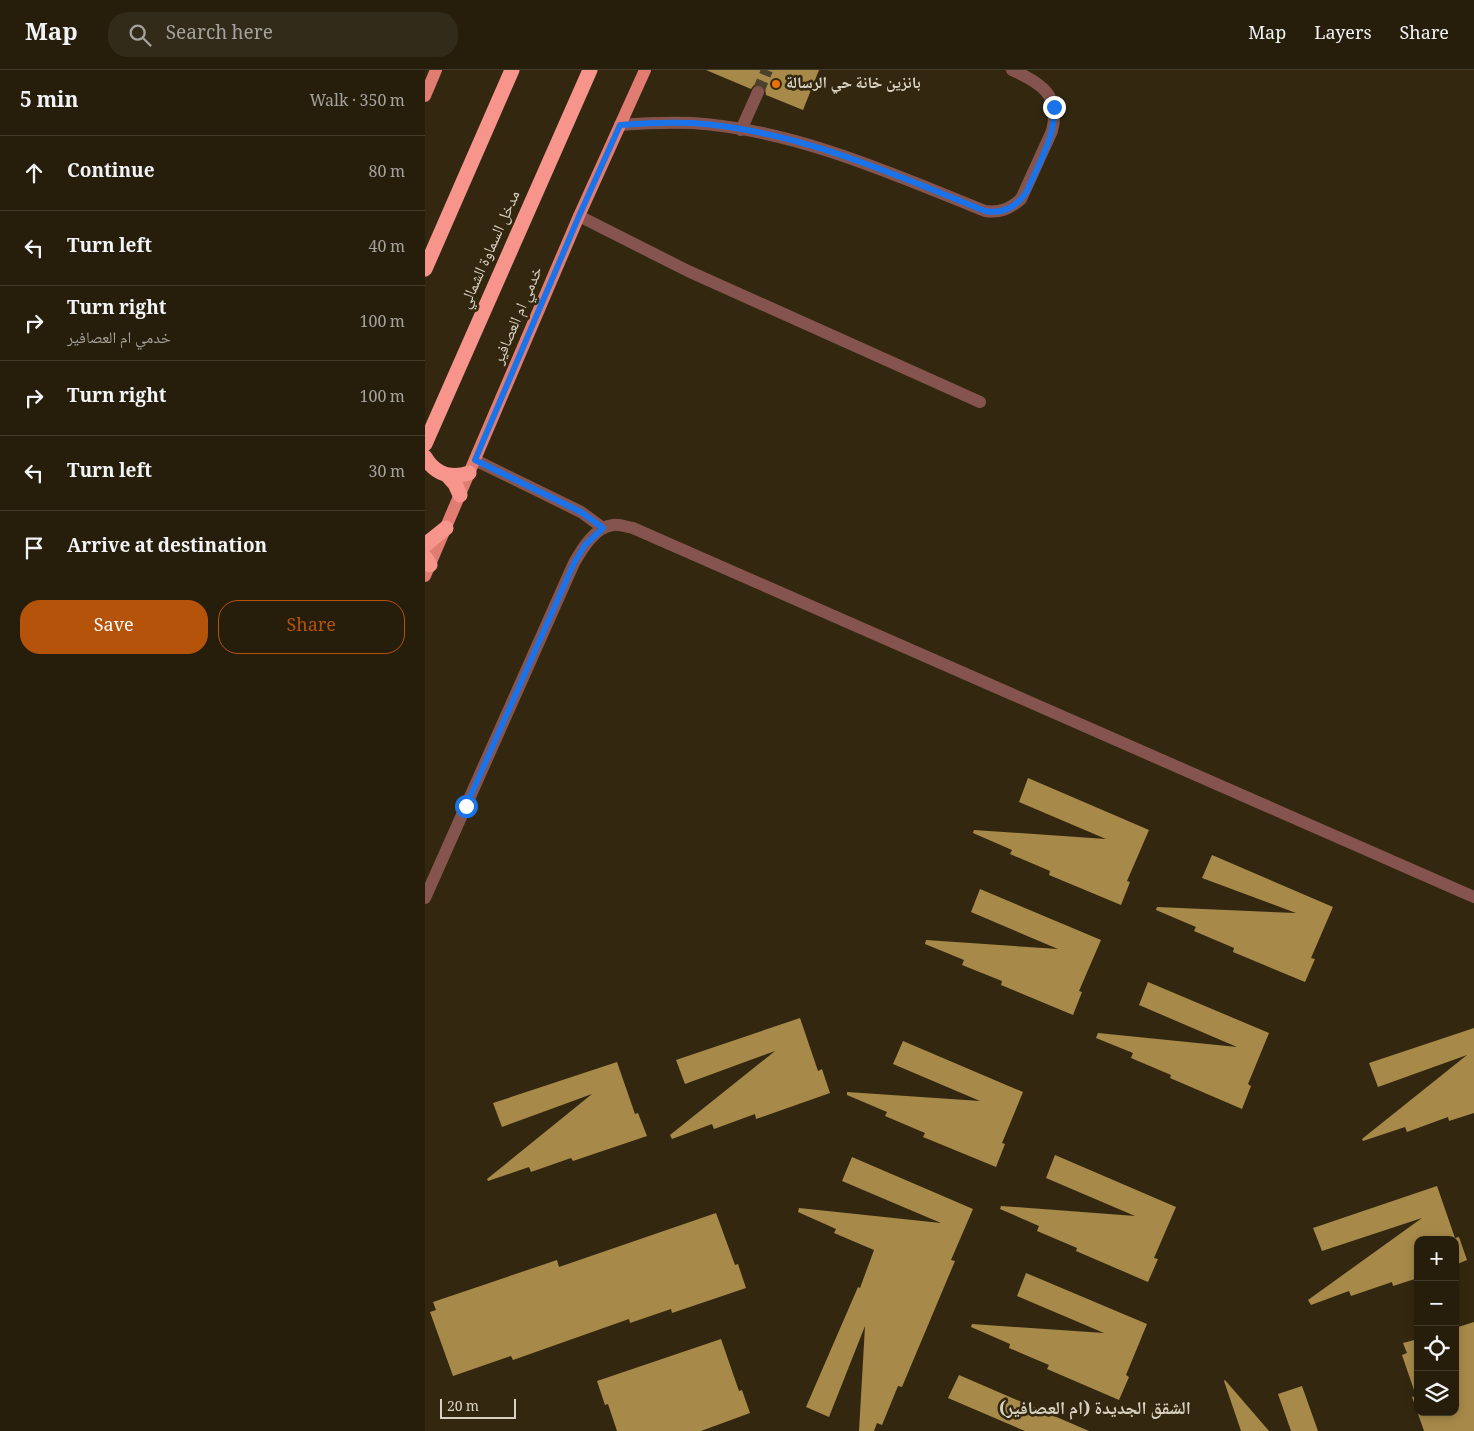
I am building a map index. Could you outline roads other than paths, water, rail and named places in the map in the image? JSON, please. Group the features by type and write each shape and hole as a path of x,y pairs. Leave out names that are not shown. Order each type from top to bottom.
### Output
{"highway":[{"path":"425,269 512,70"},
{"name":"مدخل السماوة الشمالي","path":"425,444 590,70"},
{"path":"425,457 434,468 447,475 455,484 460,495"},
{"path":"447,475 462,476 472,467"},
{"path":"425,545 446,528"}],"main road":[{"path":"425,96 436,70"},
{"name":"خدمي ام العصافير","path":"427,566 446,528 579,216 645,70"}],"street":[{"path":"620,125 693,124 741,130 811,146 860,161 985,211 994,212 1014,206 1027,191 1055,120 1054,107 1049,95 1041,85 1031,78 1012,70"},
{"path":"741,130 758,92"},
{"path":"579,216 688,271 980,402"},
{"path":"472,467 581,512 603,528"},
{"path":"425,898 574,563 585,545 603,528 614,525 633,528 1474,897"}],"tunnel":[{"path":"758,92 767,70"}],"place":[{"name":"بانزين خانة حي الرسالة","path":"776,84"}],"district":[{"name":"الشقق الجديدة (ام العصافير)","path":"1095,1410"}]}
